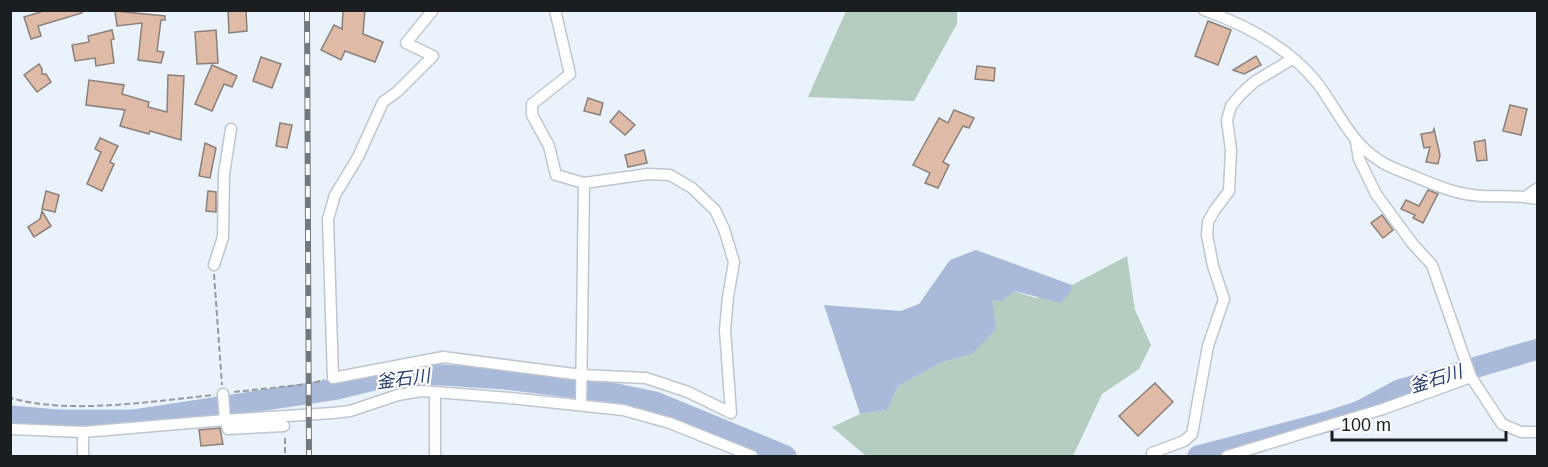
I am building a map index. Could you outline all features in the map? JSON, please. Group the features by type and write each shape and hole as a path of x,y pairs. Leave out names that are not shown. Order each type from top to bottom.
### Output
{"street":[{"path":"433,10 406,43 433,56 397,92 383,102 358,157 335,195 328,219 333,378 443,357 582,377 646,378 688,392 731,413 725,330 734,262 724,230 715,210 692,188 670,175 648,174 584,183 556,175 549,146 532,115 532,104 570,74 555,10"},
{"path":"1204,10 1227,18 1263,37 1299,63 1317,83 1356,142 1380,162 1437,188 1462,194 1525,196 1538,200"},
{"path":"1152,456 1152,453 1184,441 1192,434 1208,346 1224,299 1207,235 1208,222 1230,191 1231,150 1227,120 1231,106 1254,82 1292,59"},
{"path":"214,265 223,237 224,174 231,129"},
{"path":"1356,142 1359,159 1376,194 1412,243 1432,265 1471,378 1502,424 1521,432 1538,432"},
{"path":"581,401 584,183"},
{"path":"1525,196 1538,188"},
{"path":"1227,456 1383,409 1471,378"},
{"path":"10,429 83,432 225,418 333,413 350,411 398,394 421,391 581,401 648,415 752,456"},
{"path":"435,392 435,456"},
{"path":"224,396 228,429 285,426"},
{"path":"83,432 83,456"}],"path":[{"path":"214,265 224,396"},
{"path":"10,395 11,398 23,402 72,406 150,402 224,396 308,384 333,378"},
{"path":"285,426 285,456"}],"green space":[{"path":"846,11 957,11 957,24 914,101 808,97"},
{"path":"1127,256 1135,310 1151,345 1139,369 1102,394 1073,456 866,456 832,427 860,414 887,410 898,386 942,362 972,354 992,300 1002,301 1013,291 1036,298 1070,291 1072,285"}],"water":[{"path":"976,250 1072,285 1071,291 1061,303 1014,291 1002,301 992,300 996,329 972,354 942,362 898,386 887,410 860,414 824,305 901,311 919,304 950,260"}],"building":[{"path":"47,10 82,10 82,13 38,26 41,36 31,39 24,17"},
{"path":"246,10 247,31 229,33 228,11"},
{"path":"343,10 365,10 363,34 383,42 375,62 345,51 341,60 321,50 334,25 342,29"},
{"path":"115,11 165,16 165,20 161,20 157,51 164,52 161,63 138,60 142,23 117,26"},
{"path":"1208,21 1231,30 1218,65 1195,56"},
{"path":"112,30 114,63 96,66 95,58 75,61 72,45 89,42 88,36"},
{"path":"216,30 218,63 197,64 195,32"},
{"path":"1256,56 1261,65 1244,74 1233,70"},
{"path":"261,57 281,64 272,88 253,81"},
{"path":"39,64 42,74 46,74 51,82 37,92 24,75"},
{"path":"212,65 237,76 232,87 224,84 212,111 195,104"},
{"path":"977,66 995,68 994,81 975,79"},
{"path":"168,75 184,76 181,140 150,131 149,134 120,126 125,110 86,105 89,80 124,85 122,94 149,102 148,107 167,112"},
{"path":"588,98 603,103 600,115 584,111"},
{"path":"1510,105 1527,109 1521,135 1503,131"},
{"path":"954,110 974,118 969,128 963,126 943,162 949,165 938,188 925,183 930,173 913,165 939,118 948,123"},
{"path":"619,111 635,125 625,135 610,122"},
{"path":"280,123 292,125 287,148 276,146"},
{"path":"1434,129 1440,155 1438,164 1426,162 1430,147 1424,148 1421,134 1433,132"},
{"path":"100,138 118,146 110,162 114,164 102,191 87,184 101,152 95,149"},
{"path":"1485,140 1487,160 1477,161 1474,142"},
{"path":"205,143 216,148 210,178 199,176"},
{"path":"644,150 647,163 628,167 625,155"},
{"path":"1428,190 1438,194 1423,223 1413,218 1415,215 1401,209 1406,200 1419,206"},
{"path":"46,191 59,195 55,212 42,209"},
{"path":"208,191 216,192 216,212 206,211"},
{"path":"42,211 51,226 34,237 28,227 40,219"},
{"path":"1382,215 1393,230 1383,238 1371,223"},
{"path":"1155,383 1173,402 1138,436 1119,416"},
{"path":"220,428 223,444 201,446 199,430"}],"waterway":[{"name":"釜石川","path":"1198,456 1327,422 1360,411 1399,390 1538,349"},
{"name":"釜石川","path":"10,416 58,420 134,420 337,389 378,379 427,374 505,379 602,391 655,402 786,456"}],"railway":[{"path":"307,10 309,456"}]}
